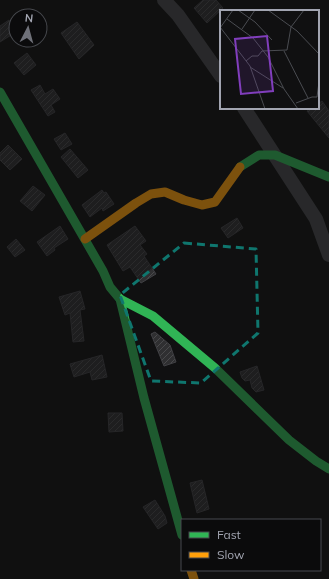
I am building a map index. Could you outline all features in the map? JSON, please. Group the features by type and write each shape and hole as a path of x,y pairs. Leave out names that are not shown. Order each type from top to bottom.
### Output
{"street":[{"path":"164,0 178,15 220,75"},
{"path":"0,92 85,239 110,286 120,299 144,398 181,531"},
{"path":"245,109 316,218 329,255"},
{"path":"85,239 151,194 165,192 184,200 202,205 215,202 241,165 259,156 275,155 329,176"},
{"path":"120,299 153,316 215,368 289,440 329,469"}],"highlighted area":[{"path":"184,243 256,249 258,333 201,383 151,381 120,295"}],"building":[{"path":"203,0 216,0 223,8 207,23 194,8"},
{"path":"8,21 8,37 0,42 0,26"},
{"path":"77,22 94,45 79,59 61,33"},
{"path":"27,53 36,65 24,75 14,63"},
{"path":"40,85 45,94 53,89 60,99 51,105 55,112 48,116 31,90"},
{"path":"322,101 329,111 329,138 307,111 310,109 319,109 319,103"},
{"path":"65,133 72,144 61,150 54,139"},
{"path":"8,145 22,159 10,170 0,160 0,153"},
{"path":"70,149 88,170 78,178 61,157"},
{"path":"33,186 45,195 32,211 20,201"},
{"path":"102,190 104,193 106,192 114,204 103,211 102,208 90,217 82,205"},
{"path":"237,218 243,228 228,238 221,228"},
{"path":"60,226 68,239 54,248 55,250 47,256 37,242"},
{"path":"135,226 146,241 140,245 147,254 144,256 156,274 141,283 130,267 123,271 107,245"},
{"path":"16,239 25,250 15,257 7,247"},
{"path":"80,291 85,309 80,310 84,341 73,342 70,313 65,315 59,297"},
{"path":"155,332 170,345 176,362 164,366 151,334"},
{"path":"102,355 107,377 92,380 90,372 74,377 70,364"},
{"path":"257,366 264,390 256,392 252,388 250,380 245,381 240,372"},
{"path":"108,413 122,413 123,431 109,432"},
{"path":"202,480 209,509 197,513 190,483"},
{"path":"155,500 165,516 167,523 158,529 143,507"}],"traffic: fast":[{"path":"0,92 103,271 110,287 120,299 144,398 181,531"},
{"path":"240,167 259,155 275,155 329,177"},
{"path":"120,299 153,316 215,368 289,440 329,469"}],"traffic: slow":[{"path":"85,239 151,194 165,192 184,200 202,205 215,202 240,167"},
{"path":"191,571 194,579"}]}
